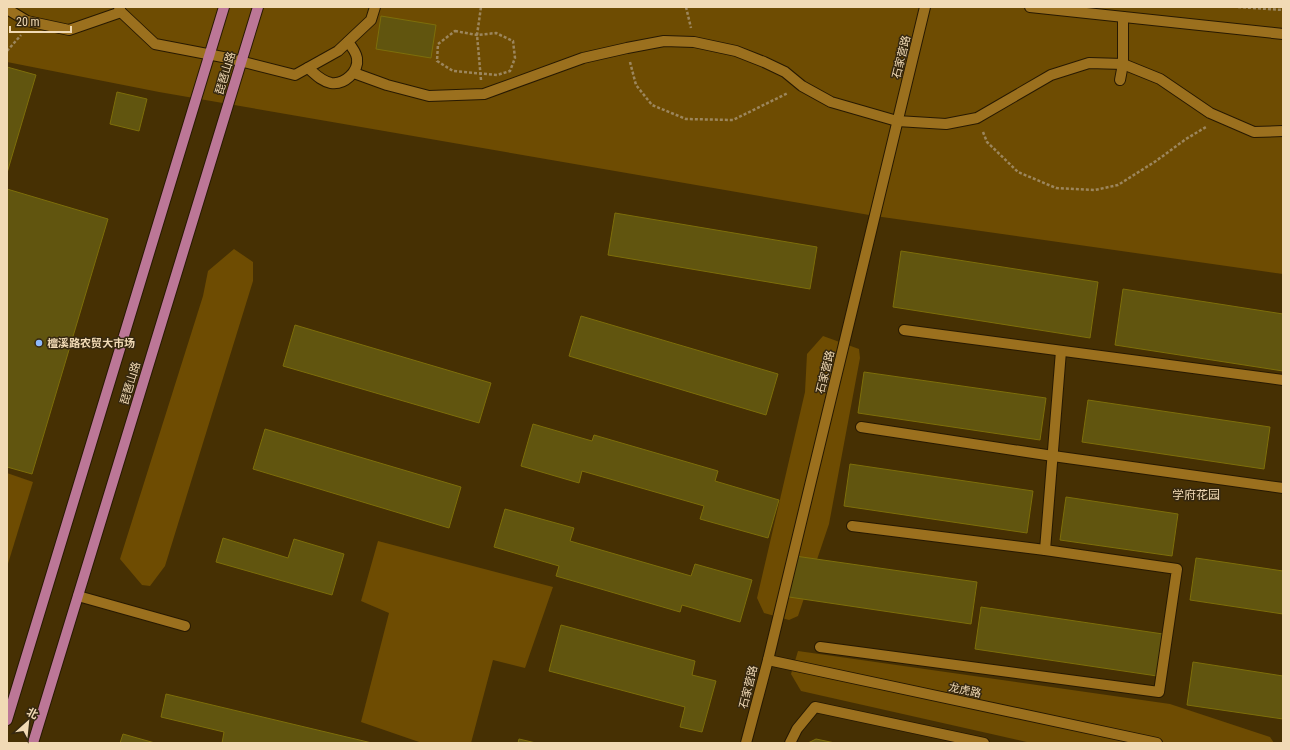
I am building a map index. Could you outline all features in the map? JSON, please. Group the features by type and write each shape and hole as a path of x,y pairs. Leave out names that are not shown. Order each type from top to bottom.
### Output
{"main road":[{"name":"琵琶山路","path":"7,720 211,55 224,7"},
{"name":"琵琶山路","path":"33,743 258,7"}],"street":[{"path":"7,9 27,21 68,30 120,9 155,44 211,55 295,75 338,51 371,20 375,7"},
{"name":"石家营路","path":"746,743 768,660 925,7"},
{"path":"1030,7 1283,34"},
{"path":"1120,80 1123,64 1123,16"},
{"path":"354,73 386,86 429,96 484,94 583,58 664,41 694,42 736,51 764,62 785,72 802,86 831,102 898,121 946,124 977,118 1051,75 1089,63 1123,64 1160,79 1210,113 1254,132 1283,131"},
{"path":"308,68 320,79 332,83 343,82 354,73 357,60 354,49 348,42"},
{"path":"904,330 1283,380"},
{"path":"1045,550 1061,351"},
{"path":"861,427 1053,456 1283,488"},
{"path":"820,647 1159,692 1177,569 1045,550 852,526"},
{"path":"78,596 185,626"},
{"name":"龙虎路","path":"768,660 1157,743"},
{"path":"790,743 797,729 815,708 984,743"}],"path":[{"path":"481,7 477,35 480,72 484,94"},
{"path":"686,7 694,42"},
{"path":"1238,7 1283,10"},
{"path":"7,52 23,33 27,21"},
{"path":"455,31 477,35 496,33 513,41 515,58 510,70 497,75 480,72 454,71 437,61 438,44 455,31"},
{"path":"627,48 636,85 652,105 686,119 733,120 767,105 802,86"},
{"path":"977,118 986,142 1018,172 1056,188 1095,190 1118,185 1156,161 1186,139 1222,118"}],"shaded area":[{"path":"7,7 1283,7 1283,274 875,216 159,92 7,62"},
{"path":"234,249 253,262 253,281 165,566 150,586 142,585 120,559 203,296 208,271"},
{"path":"823,336 859,349 860,358 829,524 798,616 789,620 764,613 757,598 805,392 807,354"},
{"path":"7,473 33,482 7,567"},
{"path":"378,541 553,587 525,668 493,660 471,743 422,743 361,722 389,613 361,601"},
{"path":"798,651 1170,704 1270,737 1274,743 1031,743 801,691 791,674"}],"building":[{"path":"381,16 436,25 431,58 376,49"},
{"path":"7,67 36,75 7,173"},
{"path":"117,92 147,99 139,131 110,124"},
{"name":"檀溪路农贸大市场","path":"7,189 108,219 32,474 7,467"},
{"path":"615,213 817,247 810,289 608,255"},
{"path":"901,251 1098,282 1090,338 893,307"},
{"path":"1123,289 1283,314 1283,371 1115,345"},
{"path":"581,316 778,374 766,415 569,356"},
{"path":"295,325 491,383 479,423 283,366"},
{"path":"864,372 1046,398 1040,440 858,413"},
{"path":"1088,400 1270,427 1264,469 1082,442"},
{"path":"533,424 592,441 594,435 718,471 715,481 779,500 768,538 700,519 704,506 582,471 579,483 521,466"},
{"path":"265,429 461,487 449,528 253,469"},
{"path":"850,464 1033,491 1027,533 844,506"},
{"path":"1066,497 1178,514 1172,556 1060,540"},
{"path":"505,509 574,528 570,541 691,576 695,564 752,580 740,622 682,605 680,612 556,576 559,566 494,547"},
{"path":"223,538 288,558 294,539 344,554 332,595 216,562"},
{"path":"795,556 977,582 971,624 789,597"},
{"path":"1196,558 1283,571 1283,614 1190,600"},
{"path":"981,607 1163,634 1157,676 975,649"},
{"path":"561,625 695,661 692,675 716,681 702,732 680,727 685,707 549,671"},
{"path":"1193,662 1283,676 1283,719 1187,705"},
{"path":"166,694 372,743 222,743 224,732 161,717"},
{"path":"123,734 155,743 120,743"},
{"path":"519,739 536,743 518,743"},
{"path":"816,739 835,743 808,743"}],"place":[{"name":"檀溪路农贸大市场","path":"39,343"}],"district":[{"name":"学府花园","path":"1196,495"}]}
